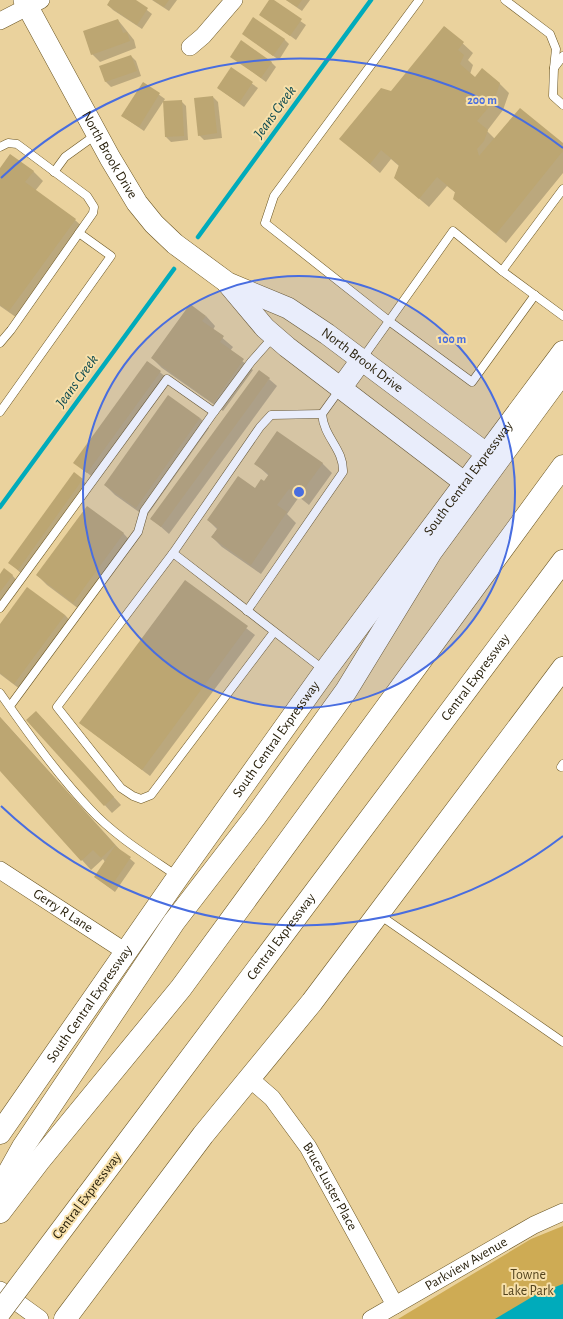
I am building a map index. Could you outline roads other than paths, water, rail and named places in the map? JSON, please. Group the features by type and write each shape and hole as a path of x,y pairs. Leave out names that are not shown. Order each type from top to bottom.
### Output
{"main road":[{"name":"South Central Expressway","path":"0,1132 178,877 325,671 563,352"},
{"path":"0,1212 31,1154 174,922 255,817 346,692 431,552 557,380 563,365"},
{"path":"0,1188 181,988 563,466"},
{"name":"Central Expressway","path":"0,1312 563,561"},
{"path":"65,1319 203,1135 312,1002 563,668"}],"street":[{"path":"190,47 208,31 234,0"},
{"path":"0,21 31,2"},
{"name":"North Brook Drive","path":"31,2 97,134 137,203 154,224 175,244 228,283 274,336 465,483"},
{"name":"North Brook Drive","path":"228,283 288,308 362,359 487,454"},
{"path":"341,388 362,359"},
{"name":"Gerry R Lane","path":"0,870 126,952"},
{"name":"Bruce Luster Place","path":"250,1079 272,1098 305,1142 395,1305"},
{"name":"Parkview Avenue","path":"371,1319 534,1225 563,1212"},
{"path":"0,1290 40,1319"}],"lane":[{"path":"419,0 274,196 265,223 389,321 472,382 535,295"},
{"path":"505,0 550,34 556,48 554,96 563,105"},
{"path":"554,68 563,56"},
{"path":"54,172 65,157 97,134"},
{"path":"0,147 8,143 17,144 87,196 92,203 93,213 11,330 0,343"},
{"path":"502,271 563,189"},
{"path":"362,359 453,230 502,271 563,316"},
{"path":"0,412 111,256 79,233"},
{"path":"10,706 138,532 144,511 214,412 251,362 274,336"},
{"path":"0,608 167,379 214,412"},
{"path":"247,611 343,472 343,466 338,449 323,425 322,414 341,388"},
{"path":"274,632 151,795 141,799 121,788 57,707 173,553 260,427 271,415 322,414"},
{"path":"173,553 325,671"},
{"path":"0,693 40,749 91,810 126,840 178,877"},
{"path":"378,914 560,1041 563,1032"}],"water":[{"path":"563,1284 563,1319 495,1319 537,1294"}],"waterway":[{"name":"Jeans Creek","path":"198,237 371,0"},
{"name":"Jeans Creek","path":"0,507 174,269"}],"park label":[{"name":"Towne Lake Park","path":"528,1284"}]}
